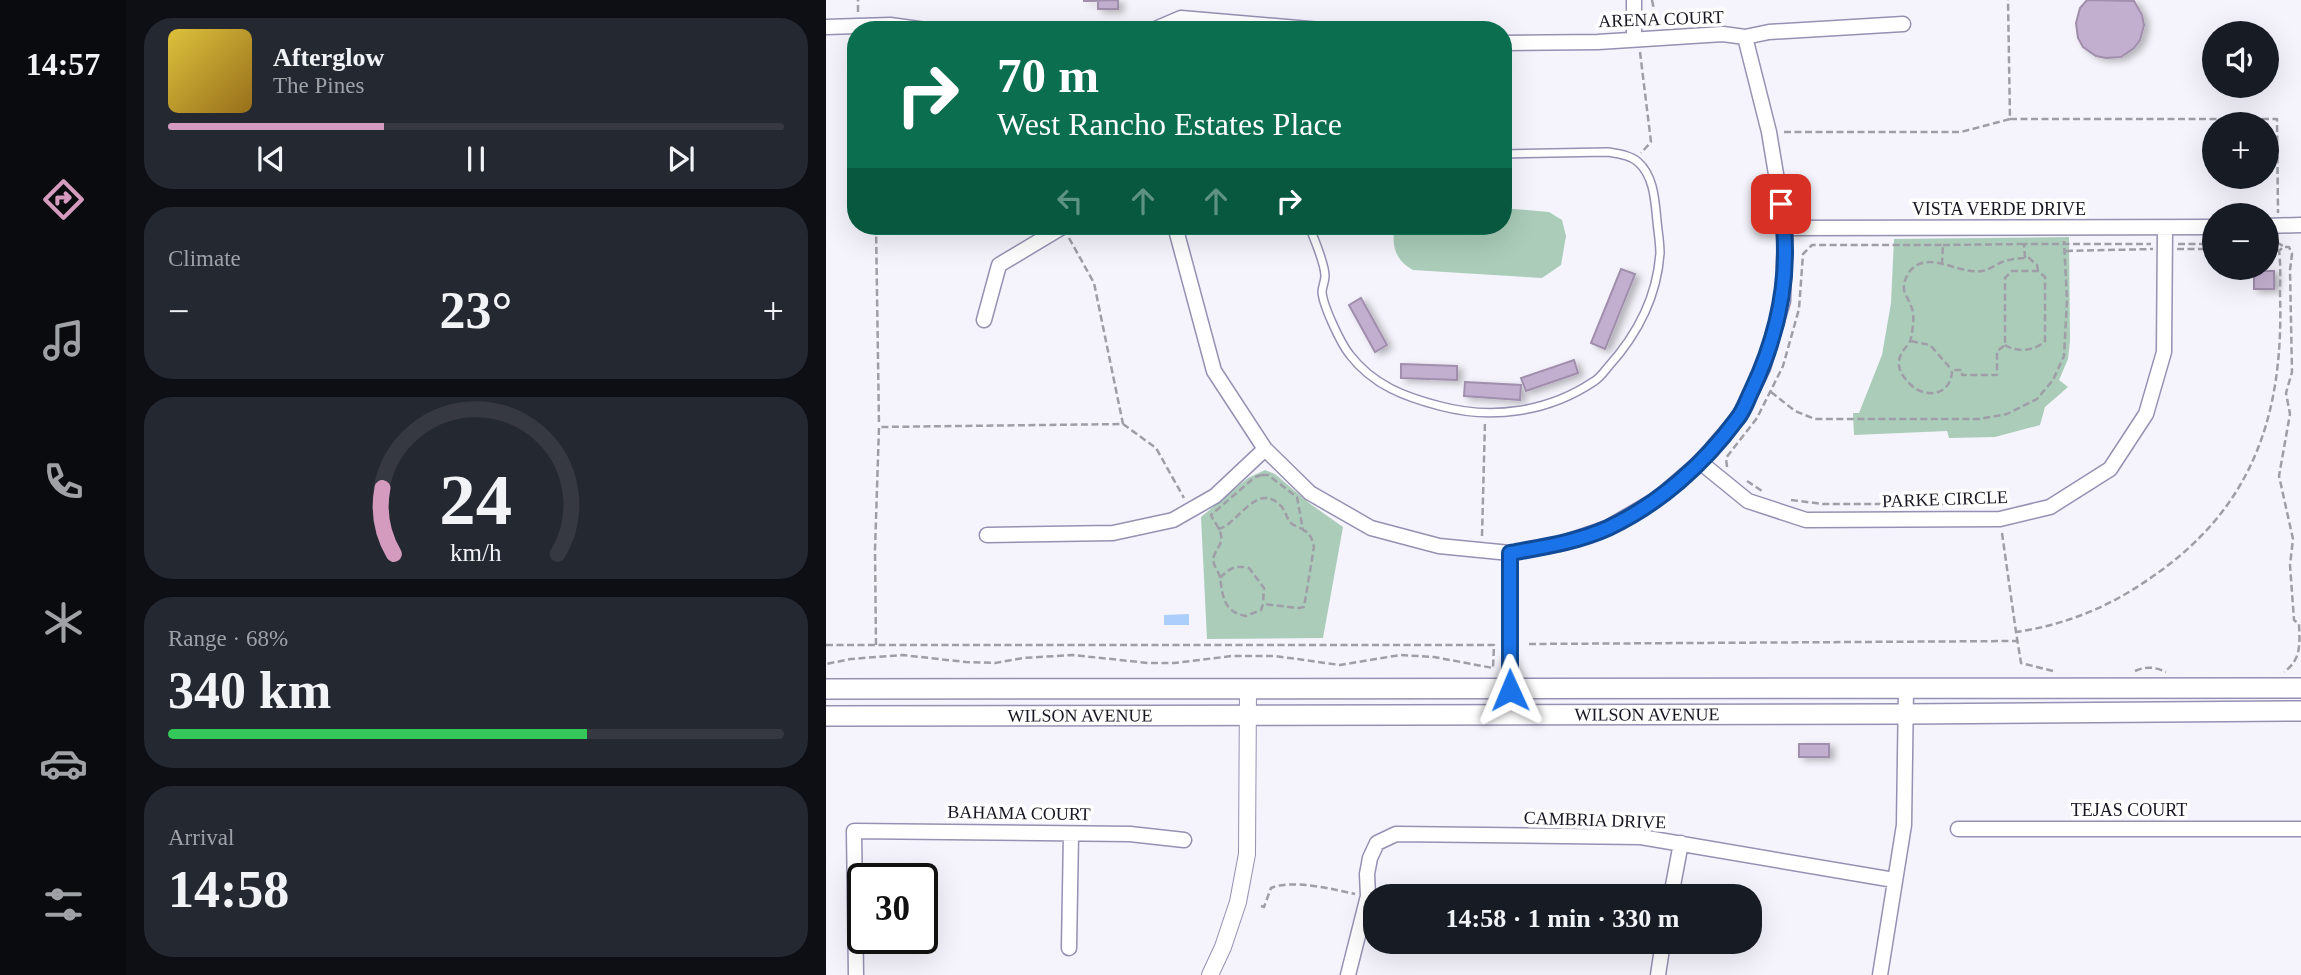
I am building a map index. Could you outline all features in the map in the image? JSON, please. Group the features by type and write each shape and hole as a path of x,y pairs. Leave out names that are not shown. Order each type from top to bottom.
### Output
{"main road":[{"name":"WILSON AVENUE","path":"826,689 2301,688"},
{"name":"WILSON AVENUE","path":"826,716 2301,711"}],"street":[{"path":"1634,0 1637,38"},
{"path":"1174,21 1181,18 1216,21"},
{"name":"ARENA COURT","path":"1512,43 1598,42 1723,34 1745,37 1769,32 1903,24"},
{"path":"826,27 847,27"},
{"path":"1177,235 1214,371 1265,449 1310,493 1371,528 1439,546 1510,553 1560,544 1607,528 1657,499 1700,462 1739,417 1763,368 1783,301 1785,228 1769,132 1745,37"},
{"path":"2279,226 2301,225"},
{"name":"VISTA VERDE DRIVE","path":"1785,228 2202,227"},
{"name":"PARKE CIRCLE","path":"1700,462 1748,501 1806,520 2000,519 2050,507 2110,469 2146,414 2164,352 2165,229"},
{"path":"984,320 999,265 1048,235"},
{"path":"987,535 1113,533 1173,520 1214,496 1265,449"},
{"path":"1510,553 1510,690"},
{"path":"1880,975 1904,825 1906,689"},
{"path":"1210,975 1233,917 1247,854 1248,690"},
{"name":"TEJAS COURT","path":"1958,829 2301,829"},
{"name":"BAHAMA COURT","path":"856,975 854,831 1130,834 1184,840"},
{"path":"1069,948 1070,834"},
{"name":"CAMBRIA DRIVE","path":"1367,884 1367,874 1377,843 1396,834 1641,837 1894,880"},
{"path":"1673,884 1681,843"},
{"path":"1348,975 1363,913"},
{"path":"1658,975 1661,954"}],"lane":[{"path":"1312,235 1325,275 1322,293 1336,333 1349,355 1368,374 1387,388 1452,410 1486,413 1529,410 1596,381 1620,355 1640,325 1653,292 1660,252 1651,182 1636,160 1608,152 1512,154"}],"path":[{"path":"1636,160 1651,142 1637,38 1656,19 1652,0"},
{"path":"2008,0 2010,119"},
{"path":"1769,132 1961,132 2010,119 2277,119 2273,203"},
{"path":"876,235 879,427 875,550 876,645"},
{"path":"1068,235 1094,283 1123,425"},
{"path":"2024,244 2025,258"},
{"path":"1734,472 1727,466 1726,458 1757,418 1790,348 1801,293 1803,254 1812,245 2024,244 2202,248"},
{"path":"1771,392 1795,411 1815,419 1979,419 2007,414 2037,399 2053,380 2064,356 2066,251 2202,244"},
{"path":"2279,244 2290,247 2292,254 2292,372 2286,393 2290,414 2279,476 2292,539 2291,590 2294,620 2300,624 2300,655 2295,664 2284,672"},
{"path":"1942,264 1943,245"},
{"path":"2016,632 2083,615 2122,596 2185,554 2221,514 2245,478 2258,451 2273,397 2279,369 2280,251 2283,247"},
{"path":"1911,341 1926,343 1934,348 1952,370 1951,381 1941,391 1929,394 1912,386 1900,373 1899,367 1900,357 1911,341 1913,313 1904,289 1905,279 1912,269 1920,264 1930,262 1981,271 2008,260 2025,258 2038,265 2038,271"},
{"path":"2012,271 2038,271 2045,277 2045,341 2038,348 2029,349 2010,348 2005,345 2005,278 2012,271"},
{"path":"1952,370 1962,370 1962,376 1997,375 1997,351 2005,345"},
{"path":"1481,550 1486,413"},
{"path":"879,427 1123,425 1156,448 1190,510"},
{"path":"1220,578 1228,569 1249,568 1264,588 1261,610 1246,617 1236,614 1226,603 1214,563 1221,534 1211,515 1255,477 1268,475 1297,497 1303,530"},
{"path":"1741,477 1764,492"},
{"path":"1787,498 1823,504 2000,503 2021,663 2033,664 2060,674"},
{"path":"1218,529 1228,525 1253,501 1266,499 1279,503 1292,524 1307,531 1314,547 1304,607 1263,604"},
{"path":"1530,644 2017,641"},
{"path":"826,646 1493,645 1493,668 1434,657 1400,656 1340,665 1275,656 1232,656 1174,663 1148,663 1073,655 986,663 902,655 826,664"},
{"path":"2130,673 2148,667 2168,673"},
{"path":"1261,906 1264,907 1271,888 1286,884 1363,895"}],"green space":[{"path":"1512,209 1549,212 1562,220 1566,236 1561,265 1542,278 1413,270 1398,257 1394,235 1512,235"},
{"path":"2069,237 2070,341 2068,359 2059,380 2068,387 2045,407 2040,425 1995,437 1949,438 1947,431 1854,435 1853,413 1859,413 1882,355 1891,303 1894,239"},
{"path":"1265,470 1275,474 1343,527 1323,638 1207,639 1201,517 1248,478"}],"water":[{"path":"1189,614 1189,625 1164,625 1164,615"}],"building":[{"path":"1118,0 1118,9 1098,9 1098,1 1083,1"},
{"path":"2087,0 2134,1 2144,25 2140,40 2134,48 2121,57 2106,58 2096,56 2083,47 2078,38 2076,23 2080,8"},
{"path":"1621,269 1635,274 1605,349 1591,343"},
{"path":"2254,280 2274,280 2274,289 2254,289"},
{"path":"1361,298 1387,345 1375,352 1349,305"},
{"path":"1574,360 1578,373 1526,391 1521,378"},
{"path":"1401,364 1457,366 1457,380 1401,378"},
{"path":"1465,382 1521,385 1520,400 1464,396"},
{"path":"1799,744 1829,744 1829,757 1799,757"}],"route":[{"path":"1510,690 1510,553 1560,544 1607,528 1657,499 1700,462 1739,417 1763,368 1783,301 1785,228 1781,204"}]}
